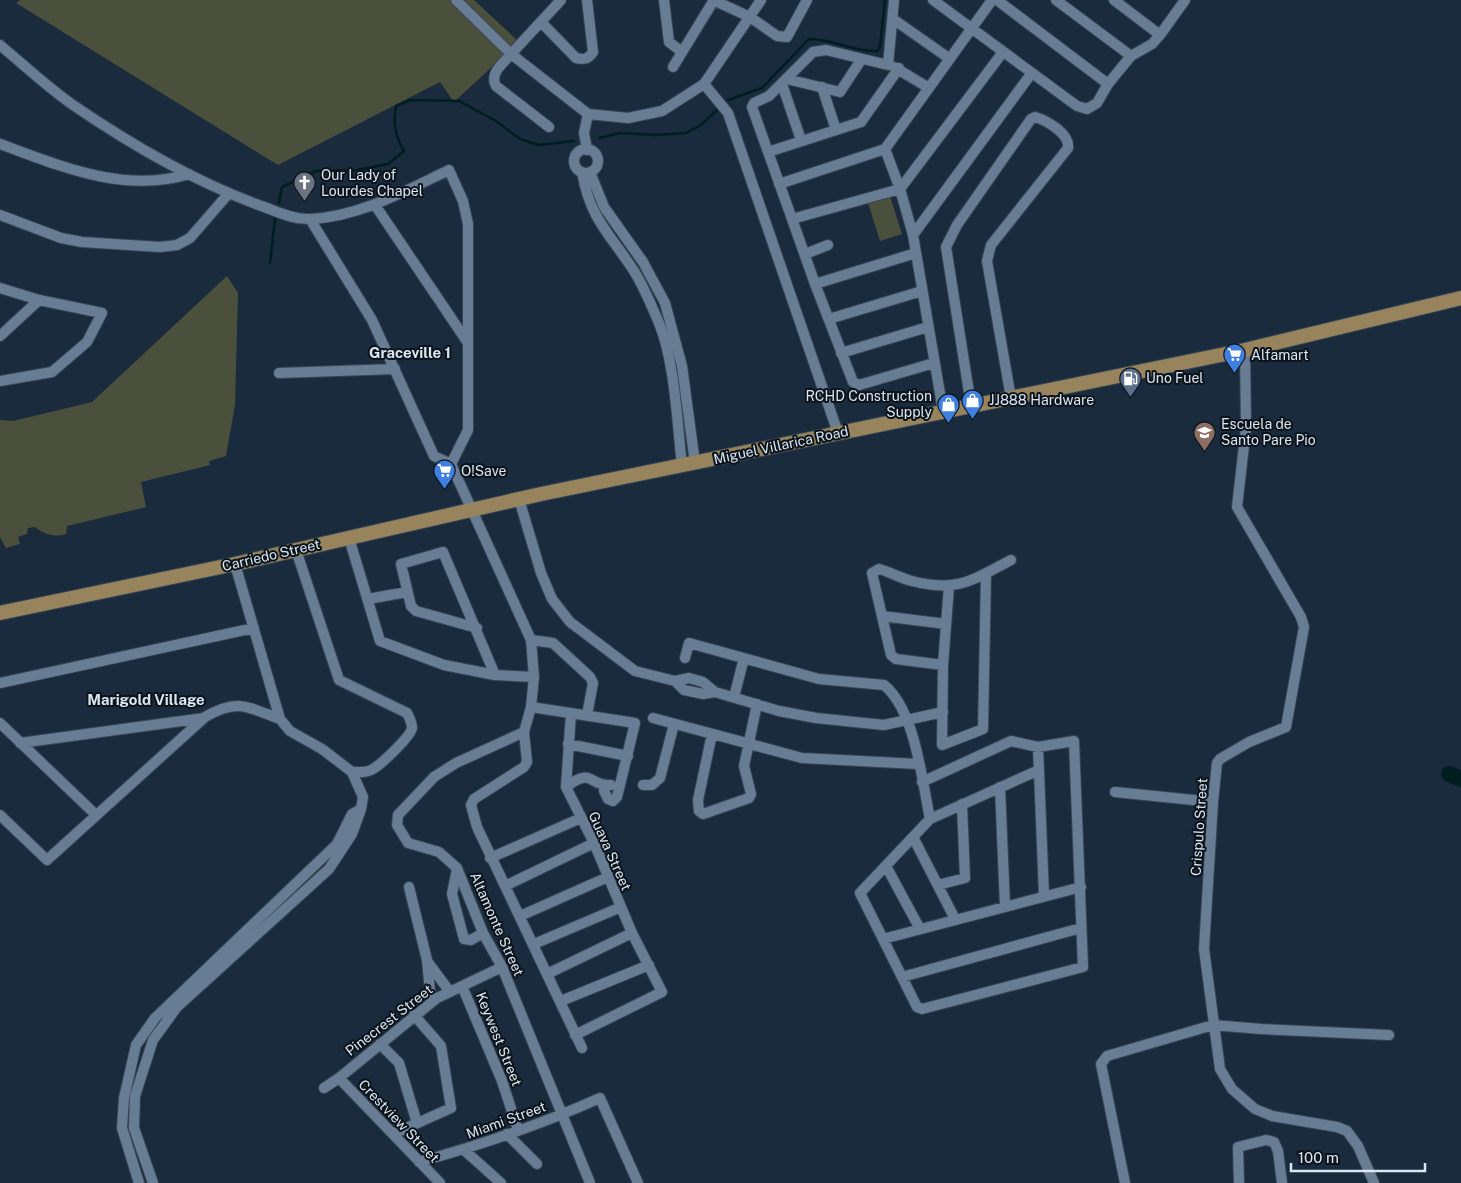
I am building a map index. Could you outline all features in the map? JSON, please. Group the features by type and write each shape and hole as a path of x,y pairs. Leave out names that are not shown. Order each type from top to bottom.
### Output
{"main road":[{"name":"Miguel Villarica Road","path":"541,494 1245,350 1461,298"},
{"name":"Carriedo Street","path":"0,613 235,564 541,494"}],"street":[{"path":"456,0 512,54 588,114 628,118 662,112 704,84 761,0"},
{"path":"549,127 496,86 493,80 494,73 561,0"},
{"path":"541,22 576,58 589,58 593,52 587,0"},
{"path":"664,0 669,42 682,52"},
{"path":"673,67 714,0 750,17 777,36 787,37 807,0"},
{"path":"888,65 894,0"},
{"path":"933,0 973,28 1031,74 1082,108 1092,107 1097,103 1108,84 1131,56 1152,44 1160,35 1180,2"},
{"path":"779,184 885,150 992,0"},
{"path":"997,0 1108,84"},
{"path":"1056,0 1131,56"},
{"path":"1114,0 1160,35"},
{"path":"892,20 950,59"},
{"path":"0,45 73,104 189,174 228,194 291,217 310,219 352,212 374,205 449,170 463,201 468,224 468,430 451,464"},
{"path":"929,88 899,68 826,50 812,52 769,96 754,103 752,107 850,380 859,385 934,363"},
{"path":"792,218 900,189 1004,52"},
{"path":"784,81 840,92 861,60"},
{"path":"768,152 861,122 899,68"},
{"path":"912,235 1031,74"},
{"path":"784,81 801,140"},
{"path":"704,84 728,113 838,433"},
{"path":"822,87 836,130"},
{"path":"587,150 584,133 588,114"},
{"path":"971,405 946,247 957,225 1031,119 1035,117 1052,126 1068,138 1069,143 1068,148 990,245 987,252 1010,398"},
{"path":"0,144 91,176 158,180 189,174"},
{"path":"587,150 594,152 598,158 596,168 586,172 577,168 575,157 580,152 587,150"},
{"path":"885,150 900,189 912,235 943,411"},
{"path":"586,172 586,196 596,217 633,269 660,325 689,464"},
{"path":"0,215 61,238 82,242 160,247 176,245 190,238 228,194"},
{"path":"374,205 468,344"},
{"path":"310,219 372,320 434,456 451,464 531,640 534,677 531,707 524,732 526,765 472,801 476,827 534,944 546,974 562,1001 582,1048"},
{"path":"805,254 828,245"},
{"path":"815,284 916,253"},
{"path":"0,288 39,300 102,313 87,342 52,372 0,381"},
{"path":"829,319 922,291"},
{"path":"0,336 39,300"},
{"path":"841,353 928,327"},
{"name":"Crispulo Street","path":"1245,350 1246,428 1237,507 1302,617 1304,627 1286,727 1249,742 1220,759 1212,802 1204,949 1213,1025 1220,1069 1232,1089 1256,1109 1272,1116 1337,1126 1347,1131 1358,1146 1374,1183"},
{"path":"279,373 395,370"},
{"path":"519,500 540,574 559,610 570,622 598,645 635,671 675,681 689,678 703,682 715,692 779,711 860,723 884,725 943,712"},
{"path":"349,538 380,641 444,665 495,675 534,677"},
{"path":"296,550 339,680 407,712 411,720 412,728 409,736 377,767 370,771 352,772"},
{"path":"477,628 416,611 407,592 401,564 443,552 477,628 495,675"},
{"path":"943,665 896,659 890,655 872,573 879,569 912,581 949,586 975,581 1011,560"},
{"path":"153,1183 134,1128 135,1096 153,1040 177,1007 329,869 352,834 363,798 352,772 322,749 290,731 280,719 235,564"},
{"path":"949,586 943,665 942,745 983,728 986,573"},
{"path":"368,599 407,592"},
{"path":"882,616 946,624"},
{"path":"0,683 254,628"},
{"path":"531,640 553,643 590,677 593,683 587,715"},
{"path":"685,658 689,643 819,679 881,683 893,695 907,719 930,819"},
{"path":"734,697 744,658"},
{"path":"712,734 698,800 701,814 749,798 751,794 744,766 758,704"},
{"path":"0,815 46,860 205,717 224,706 238,706 280,719"},
{"path":"531,707 635,723 617,797 613,801 608,799 604,791 606,786"},
{"name":"Guava Street","path":"571,713 566,787 594,843 632,933 662,992 575,1035"},
{"path":"20,743 205,717"},
{"path":"653,718 802,758 918,764"},
{"path":"0,723 95,814"},
{"path":"643,785 652,785 660,778 674,724"},
{"name":"Altamonte Street","path":"524,732 456,763 434,777 398,815 397,824 408,843 439,852 458,868 483,933 502,968 590,1183"},
{"path":"922,782 1011,741 1038,747 1075,742 1084,967 922,1009 917,1007 860,894 930,819 1039,770"},
{"path":"568,744 628,756"},
{"path":"1038,747 1044,895"},
{"path":"566,787 577,778 584,777 592,778 606,786 620,784"},
{"path":"1000,787 1005,906"},
{"path":"1115,792 1212,802"},
{"path":"938,885 965,878 962,804"},
{"path":"139,1183 122,1128 124,1098 136,1045 155,1018 337,844 352,814 361,809"},
{"path":"490,858 581,818"},
{"path":"913,837 955,919"},
{"path":"505,886 594,843"},
{"path":"886,866 920,929"},
{"path":"458,868 452,894 464,939 471,940 483,933"},
{"path":"520,916 608,877"},
{"path":"883,939 1081,886"},
{"path":"410,887 426,960 432,1002"},
{"path":"534,944 621,907"},
{"path":"902,977 1081,928"},
{"path":"546,974 632,933"},
{"path":"426,960 450,992"},
{"path":"562,1001 649,965"},
{"name":"Pinecrest Street","path":"324,1088 339,1078 432,1002 502,968"},
{"name":"Keywest Street","path":"462,986 502,1081 518,1130"},
{"path":"393,1134 451,1108 441,1046 414,1016"},
{"path":"1125,1183 1101,1064 1102,1059 1107,1056 1213,1025 1389,1035"},
{"path":"380,1044 399,1063 417,1123"},
{"name":"Crestview Street","path":"339,1078 440,1183"},
{"name":"Miami Street","path":"419,1162 464,1150 563,1115 600,1098 638,1183"},
{"path":"122,1128 134,1128"},
{"path":"507,1134 537,1164"},
{"path":"1239,1183 1238,1147 1266,1140 1274,1142 1278,1151 1282,1183"},
{"path":"464,1150 501,1183"}],"green space":[{"path":"20,0 474,0 519,42 454,102 440,82 278,165 16,3"},
{"path":"890,196 902,234 880,241 868,203"},
{"path":"227,276 238,293 235,405 226,456 209,461 210,465 141,482 146,507 67,526 66,534 58,536 42,532 35,527 28,528 27,534 18,537 20,544 6,548 0,537 0,420 13,421 92,402"}],"waterway":[{"path":"728,100 762,88 809,39 827,41 860,50 877,51 880,47 885,0"},
{"path":"279,203 282,187 316,171 357,170 388,164 404,151 396,129 396,106 410,100 459,101 496,121 520,139 539,145 574,141"},
{"path":"599,138 620,133 656,135 686,133 701,125 718,109"},
{"path":"270,263 275,219"},
{"path":"1449,774 1461,779"}],"place":[{"name":"Our Lady of Lourdes Chapel","path":"305,202"},
{"name":"Alfamart","path":"1235,374"},
{"name":"Uno Fuel","path":"1130,397"},
{"name":"JJ888 Hardware","path":"973,419"},
{"name":"RCHD Construction Supply","path":"948,423"},
{"name":"Escuela de Santo Pare Pio","path":"1205,451"},
{"name":"O!Save","path":"445,490"}],"district":[{"name":"Graceville 1","path":"410,352"},
{"name":"Marigold Village","path":"146,699"}]}
